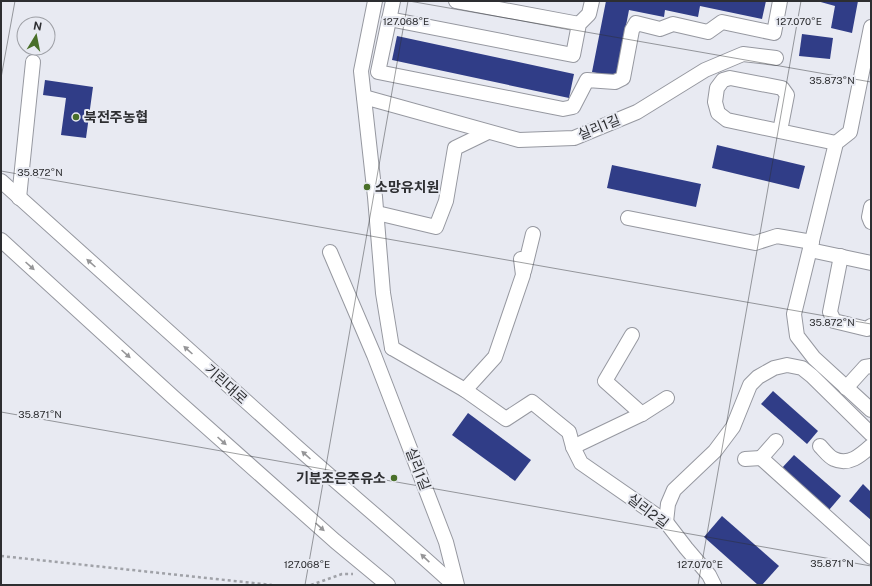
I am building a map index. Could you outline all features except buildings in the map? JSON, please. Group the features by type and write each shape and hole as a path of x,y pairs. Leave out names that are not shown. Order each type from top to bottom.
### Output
{"street":[{"path":"374,355 392,348 383,293 377,213 360,71 375,1"},
{"path":"393,1 378,72 563,109 573,107 587,80 615,82 623,78 632,30 636,23 660,29 673,24 708,32 722,22 774,33 780,1"},
{"path":"456,1 579,24"},
{"path":"389,19 573,55 579,24 590,14 592,1"},
{"path":"871,27 850,132 836,142 794,314 797,336 814,358 871,410"},
{"name":"실리1길","path":"364,97 519,140 574,138 637,112 705,70 743,54 776,58"},
{"path":"19,198 33,62"},
{"path":"780,131 787,95 782,88 730,78 723,80 717,88 715,102 718,113 727,120 780,131 836,142"},
{"path":"377,213 436,227 446,201 455,148 488,132"},
{"name":"기린대로","path":"1,181 310,459 409,543 454,585"},
{"path":"871,207 868,217 871,222"},
{"path":"628,218 755,243 777,236 841,256 871,263"},
{"path":"465,390 495,357 523,275 533,234"},
{"path":"1,240 179,402 335,541 388,585"},
{"name":"실리1길","path":"330,252 374,355 446,542 457,585"},
{"path":"841,256 830,312 834,321 867,329 871,326"},
{"path":"521,259 523,275"},
{"path":"632,335 605,381 642,414"},
{"name":"실리2길","path":"392,348 465,390 506,419 532,402 569,432 573,447 581,464 666,522 709,575 714,585"},
{"path":"666,522 668,504 674,490 715,451 733,427 750,385 758,377 774,368 787,365 802,368 871,434"},
{"path":"846,388 865,367 871,366"},
{"path":"573,447 642,414 667,398"},
{"path":"745,459 761,458 776,441"},
{"path":"820,446 834,459 846,462 860,456 871,446"},
{"path":"761,458 871,557"}],"path":[{"path":"1,556 272,585"},
{"path":"311,585 342,574 375,573"}],"place":[{"name":"북전주농협","path":"76,117"},
{"name":"소망유치원","path":"367,187"},
{"name":"기분조은주유소","path":"394,478"}]}
